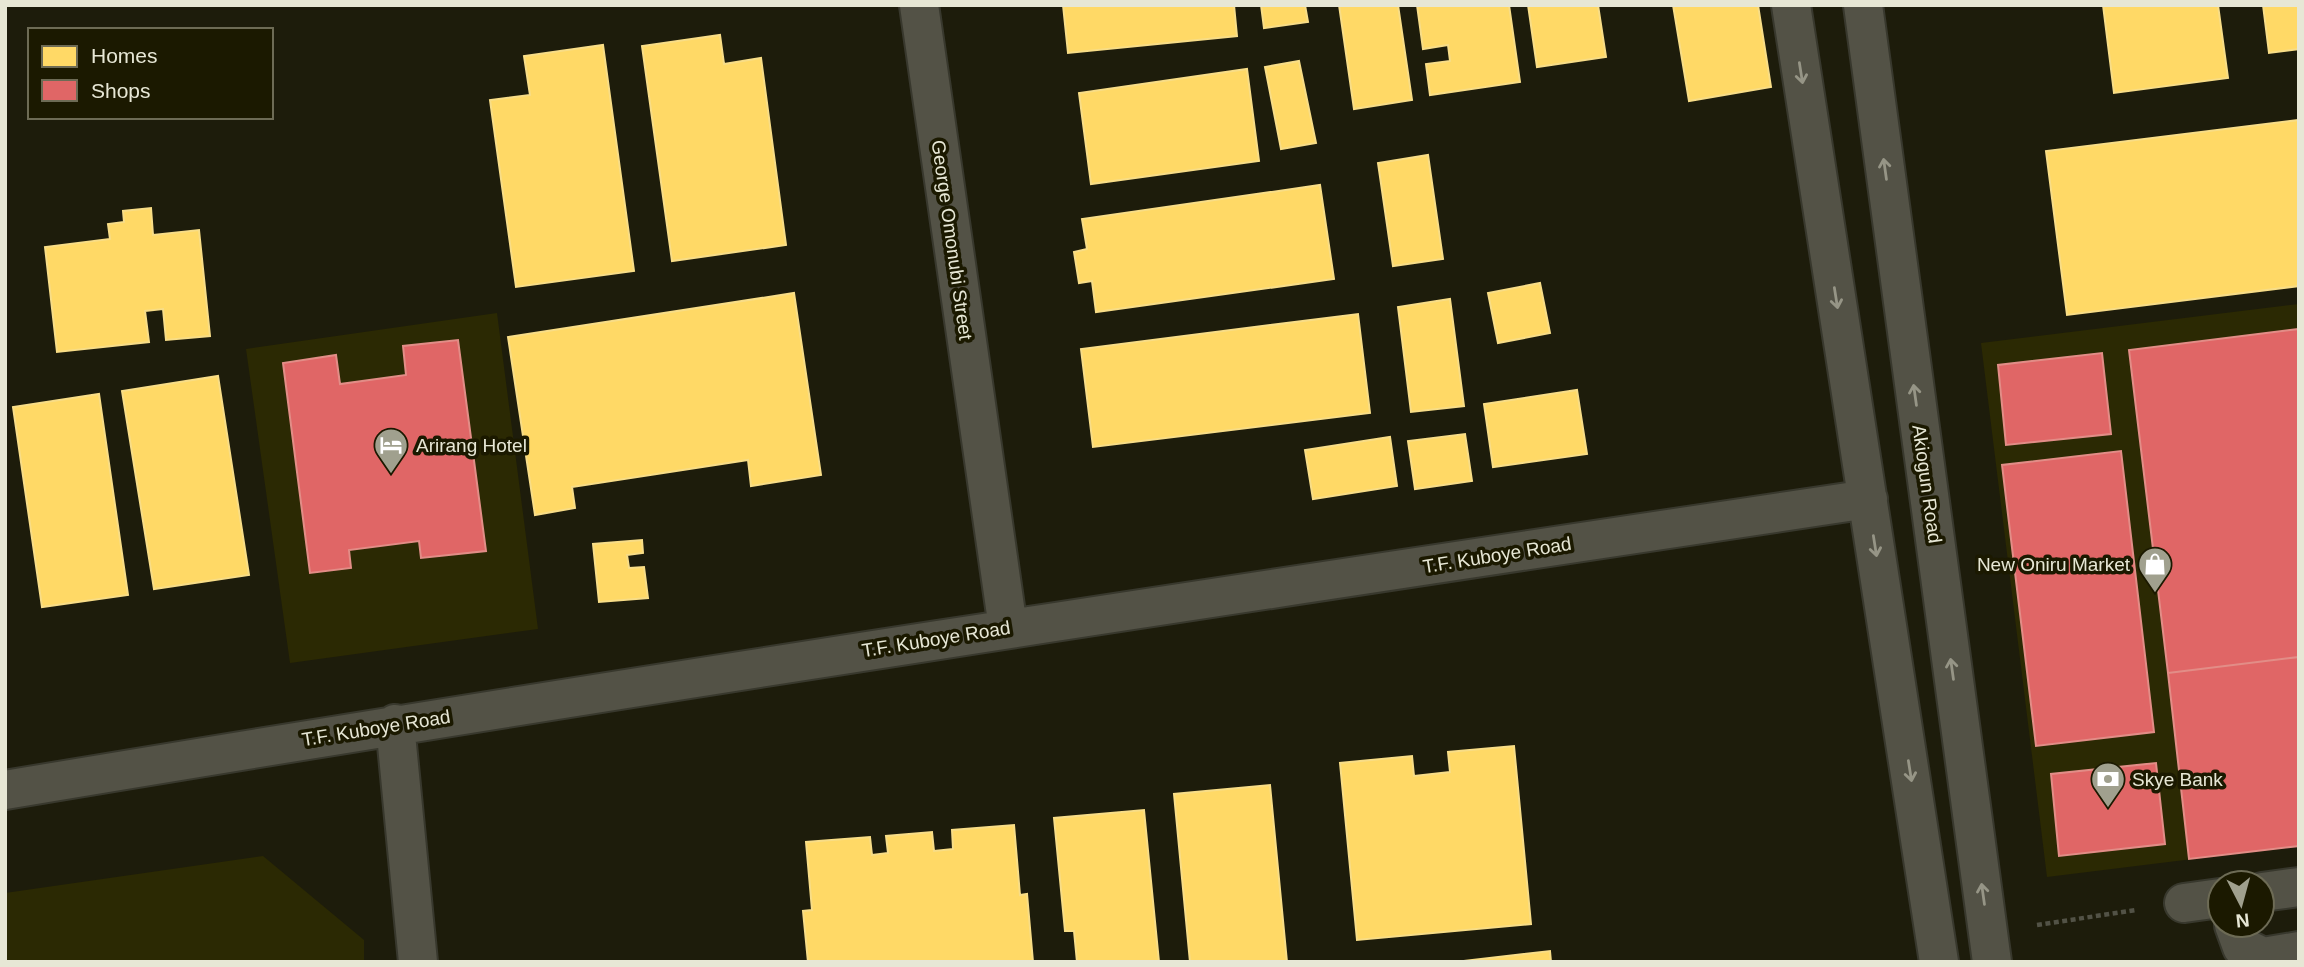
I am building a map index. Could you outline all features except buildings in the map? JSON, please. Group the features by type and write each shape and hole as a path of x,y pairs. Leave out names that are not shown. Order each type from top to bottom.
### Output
{"street":[{"name":"George Omonubi Street","path":"919,5 1008,628"},
{"path":"1791,5 1939,962"},
{"name":"Akiogun Road","path":"1863,5 1990,947"},
{"name":"T.F. Kuboye Road","path":"5,790 395,724 1008,628 1868,499"},
{"path":"395,724 418,962"},
{"path":"2276,890 2299,887"},
{"path":"2239,939 2242,947 2263,957 2299,951"}],"path":[{"path":"1990,947 2202,900"}],"shaded area":[{"name":"New Oniru Market","path":"2299,304 2299,846 2047,877 1981,343"},
{"name":"Arirang Hotel","path":"497,313 538,629 290,663 246,349"},
{"path":"263,856 364,940 364,962 5,962 5,893"}],"place":[{"name":"Arirang Hotel","path":"391,475"},
{"name":"New Oniru Market","path":"2155,594"},
{"name":"Skye Bank","path":"2108,809"}]}
